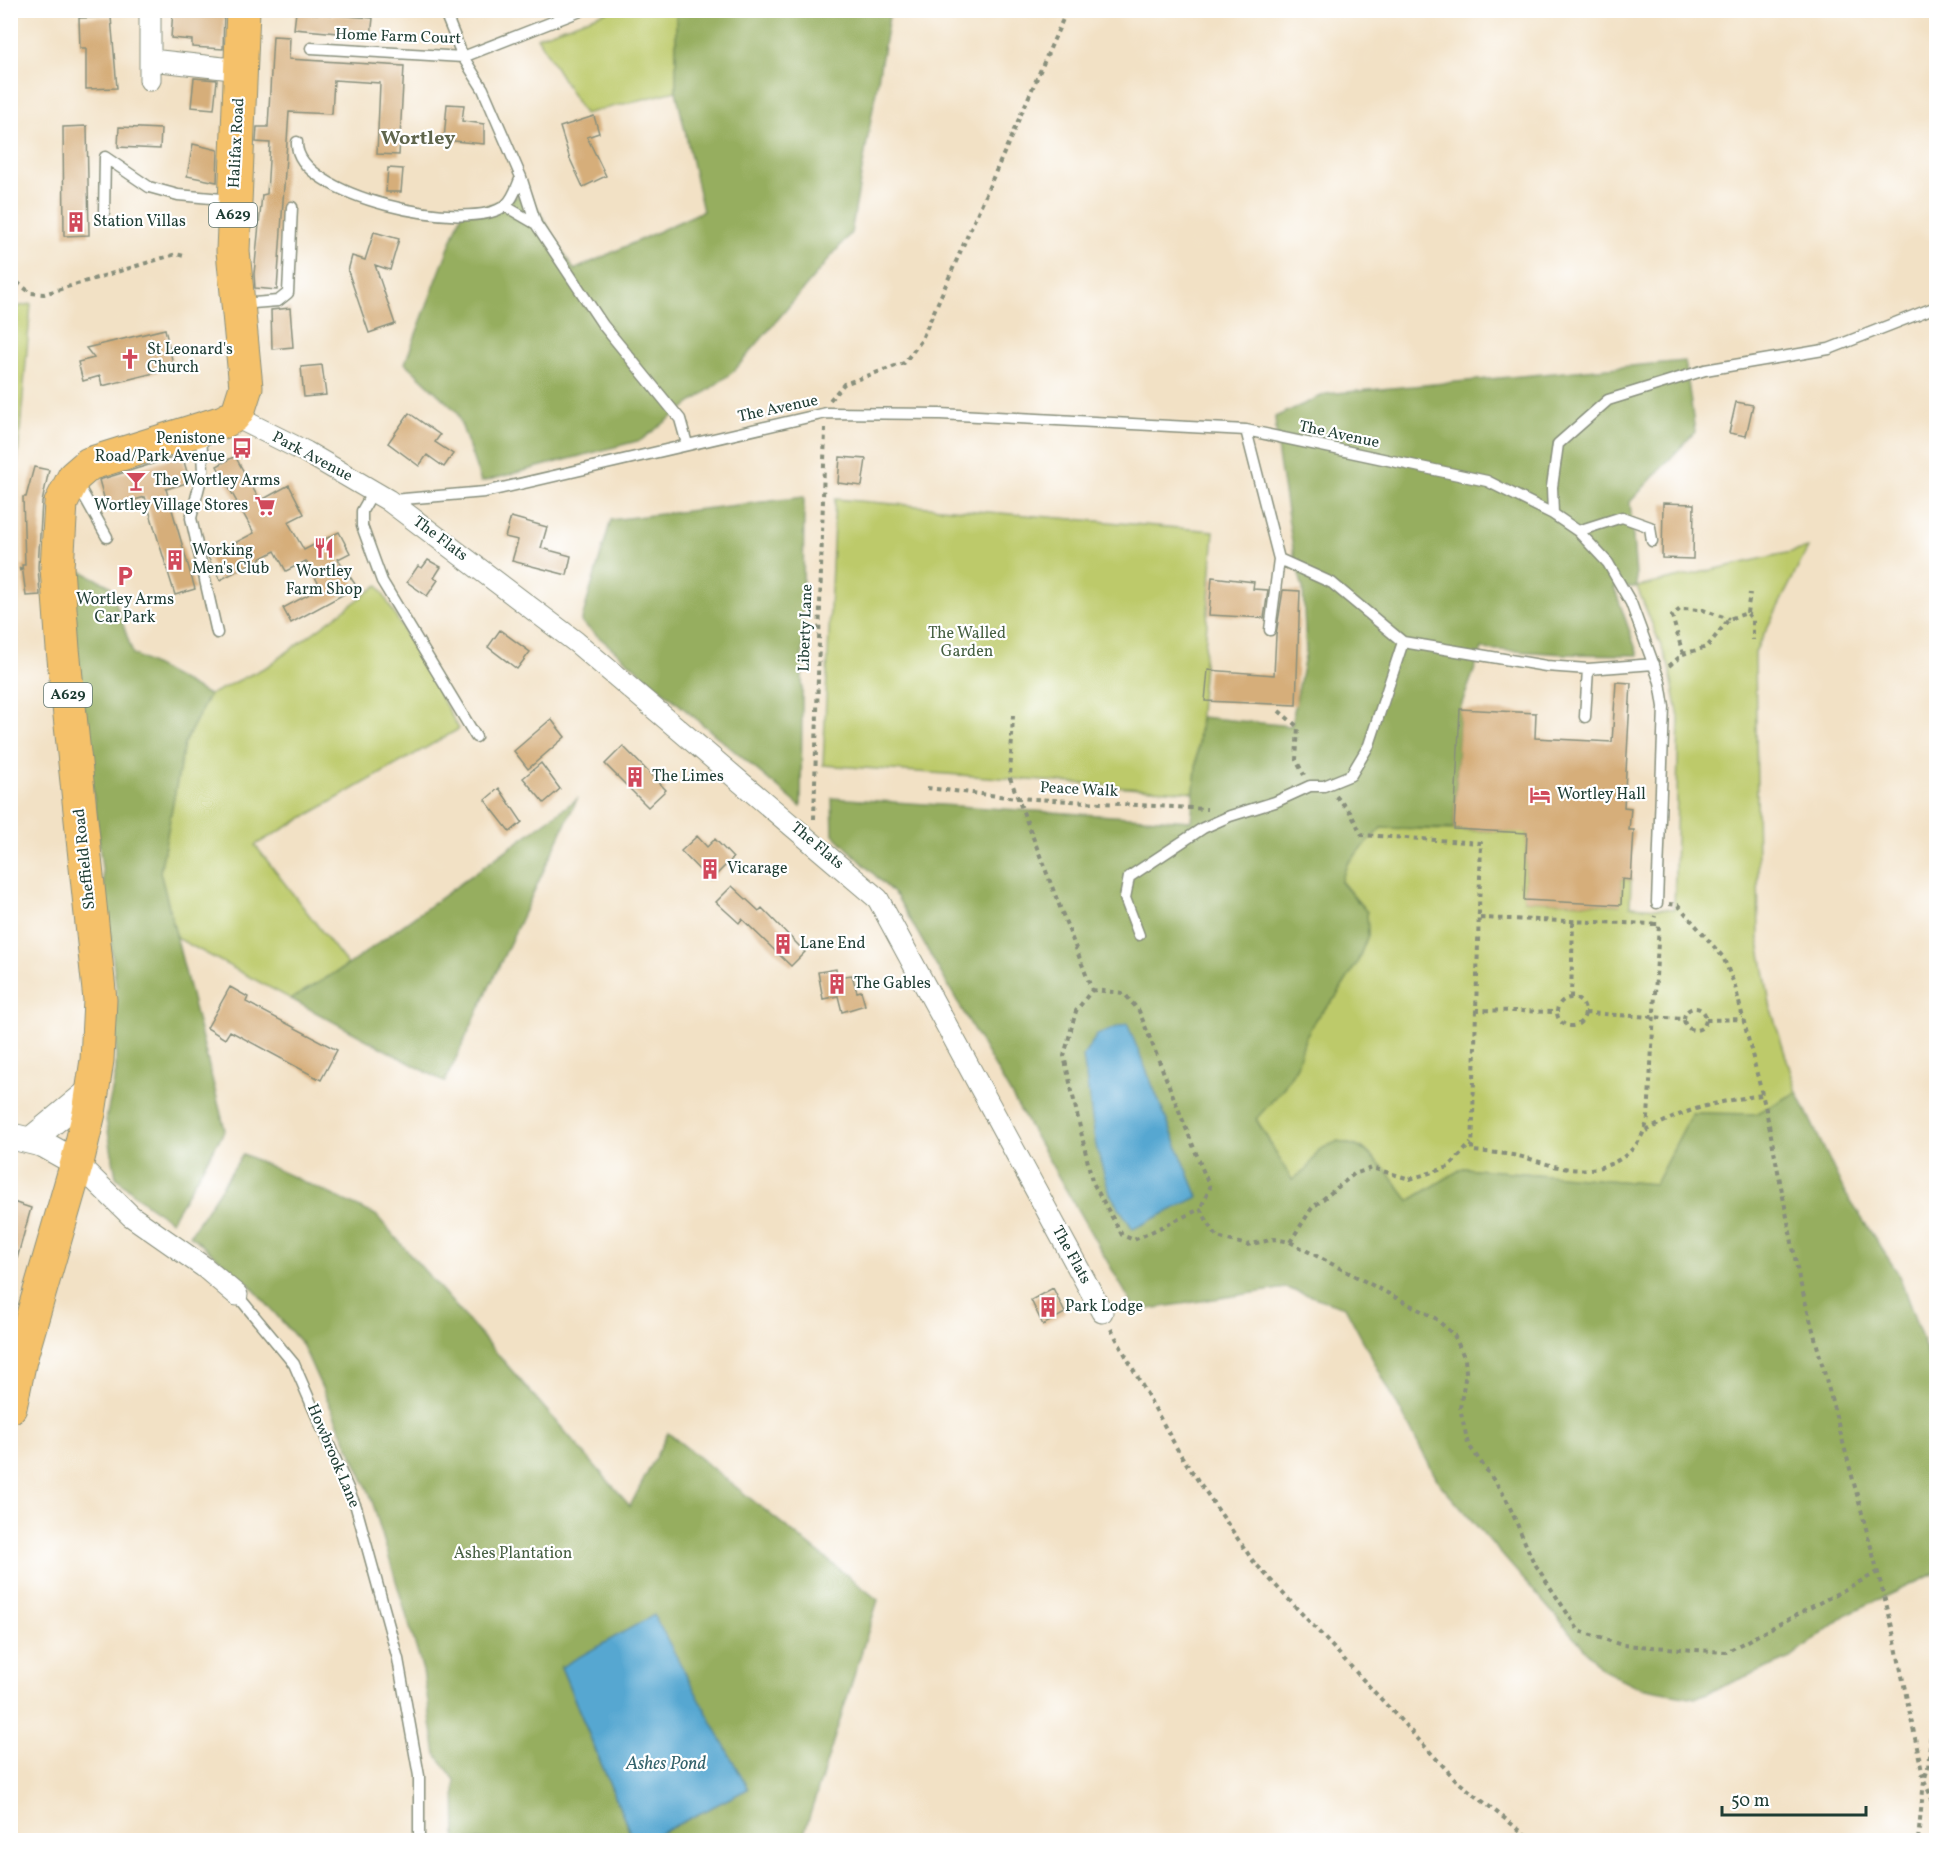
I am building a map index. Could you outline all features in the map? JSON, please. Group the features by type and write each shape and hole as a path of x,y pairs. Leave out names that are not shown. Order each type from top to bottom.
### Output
{"highway":[{"name":"Halifax Road","path":"234,416 246,387 233,251 243,10"},
{"path":"74,477 89,464 201,430 234,416"},
{"name":"Sheffield Road","path":"10,1407 21,1360 77,1163 94,1088 100,1000 63,649 57,568 61,503 74,477"}],"street":[{"path":"150,10 151,70 241,70"},
{"name":"Park Avenue","path":"234,416 382,495"},
{"name":"The Flats","path":"382,495 576,642 878,899 1102,1312"},
{"path":"21,1138 94,1088"},
{"path":"21,1138 77,1163"},
{"name":"Howbrook Lane","path":"77,1163 131,1216 204,1267 237,1295"}],"lane":[{"path":"444,10 463,57 483,89 521,177 536,224 603,325 680,419 687,444"},
{"name":"Home Farm Court","path":"311,48 463,57 583,10"},
{"path":"297,141 297,148 303,162 322,177 364,199 395,208 468,215 505,206 515,193 521,177"},
{"path":"104,214 105,157 149,187 178,195 234,200"},
{"path":"505,206 536,224"},
{"path":"238,304 278,301 288,293 292,207"},
{"path":"1552,514 1552,487 1558,444 1608,400 1705,370 1829,349 1936,307"},
{"name":"The Avenue","path":"382,495 485,492 826,413 940,414 1245,430 1486,481 1552,514 1578,531 1608,562 1631,603 1657,667 1664,707 1657,903"},
{"path":"201,430 203,471 191,518 217,633"},
{"path":"1245,430 1279,559 1270,630"},
{"path":"74,477 107,537"},
{"path":"382,495 362,512 362,526 382,581 476,737"},
{"path":"1578,531 1622,517 1650,527 1652,541"},
{"path":"1279,559 1332,583 1403,642 1546,666 1588,669 1657,667"},
{"path":"1139,935 1125,898 1129,877 1203,828 1230,816 1275,802 1310,786 1324,786 1352,775 1369,745 1403,642"},
{"path":"1585,717 1588,669"},
{"name":"Howbrook Lane","path":"237,1295 294,1364 356,1507 398,1659 419,1776 419,1840"}],"path":[{"path":"826,413 831,396 844,384 904,363 921,341 1067,10"},
{"path":"10,277 31,293 44,294 176,254 184,256"},
{"name":"Liberty Lane","path":"814,844 826,413"},
{"path":"10,571 23,569"},
{"path":"1750,593 1747,613 1753,620 1753,640"},
{"path":"1683,654 1672,616 1680,609 1703,610 1729,619"},
{"path":"1657,667 1675,663 1683,654 1707,647 1729,619 1747,613"},
{"path":"1279,711 1298,728 1296,760 1310,786"},
{"path":"1013,715 1010,778 1092,990"},
{"path":"1324,786 1350,812 1362,835 1481,843 1472,1151 1499,1152 1563,1168 1607,1166 1629,1154 1645,1131 1668,1119 1703,1104 1762,1095"},
{"name":"Peace Walk","path":"927,788 1017,798 1207,809 1230,816"},
{"path":"1653,924 1657,903 1678,905 1723,957 1735,986 1762,1095 1799,1278 1878,1572 1924,1781 1936,1818"},
{"path":"1480,918 1659,924 1655,1017 1645,1131"},
{"path":"1571,998 1573,922"},
{"path":"1092,990 1124,993 1139,1011 1210,1188 1200,1209 1134,1240 1122,1235 1092,1181 1064,1056 1076,1011 1092,990"},
{"path":"1571,998 1580,1001 1585,1013 1581,1022 1573,1027 1563,1025 1556,1012 1561,1002 1571,998"},
{"path":"1697,1008 1704,1013 1706,1020 1703,1027 1696,1030 1688,1027 1684,1019 1689,1010 1697,1008"},
{"path":"1476,1010 1556,1012"},
{"path":"1585,1013 1684,1019"},
{"path":"1706,1020 1743,1019"},
{"path":"1290,1242 1312,1208 1354,1174 1372,1168 1410,1179 1449,1167 1472,1142"},
{"path":"1200,1209 1217,1237 1247,1245 1275,1239 1290,1242 1435,1318 1454,1335 1465,1359 1466,1373 1460,1408 1468,1444 1505,1496 1533,1562 1580,1631 1622,1645 1726,1652 1878,1572"},
{"path":"1102,1312 1180,1454 1253,1561 1457,1781 1532,1840"},
{"path":"1918,1840 1924,1781 1928,1768 1936,1674"}],"green space":[{"path":"612,10 676,11 676,91 584,114 537,37"},
{"path":"676,11 890,11 851,233 734,371 641,440 481,482 457,412 405,363 462,213 528,193 574,270 703,211 676,91"},
{"path":"31,304 11,535 11,308"},
{"path":"1685,361 1695,432 1630,502 1637,587 1614,587 1638,655 1565,654 1482,649 1460,709 1454,829 1381,828 1347,864 1341,882 1367,912 1368,935 1357,963 1336,997 1316,1018 1305,1038 1297,1066 1282,1090 1256,1119 1292,1180 1307,1169 1319,1150 1338,1141 1362,1148 1386,1170 1409,1201 1463,1168 1655,1184 1692,1113 1756,1114 1797,1092 1845,1193 1898,1273 1936,1377 1936,1573 1849,1613 1791,1658 1695,1698 1640,1688 1603,1670 1439,1483 1345,1307 1286,1288 1136,1311 897,897 833,834 832,798 1191,821 1201,717 1291,726 1306,652 1303,588 1295,560 1278,455 1275,417 1326,394"},
{"path":"804,497 801,807 581,622 611,520"},
{"name":"The Walled Garden","path":"835,499 1214,531 1194,792 823,765"},
{"path":"1808,548 1755,652 1759,942 1771,1009 1797,1092 1756,1114 1692,1113 1655,1184 1463,1168 1409,1201 1386,1170 1363,1148 1338,1141 1319,1150 1307,1169 1292,1181 1256,1118 1282,1090 1297,1066 1305,1038 1316,1018 1336,997 1357,963 1368,935 1367,912 1341,881 1347,864 1381,828 1517,832 1528,817 1524,900 1620,905 1622,879 1631,880 1630,906 1674,909 1679,718 1669,666 1637,587"},
{"path":"72,566 110,586 133,654 209,695 184,744 160,872 225,1130 171,1221 142,1201 116,1177 106,1119 116,1071 116,986 76,649"},
{"path":"378,585 459,729 255,845 348,965 291,999 177,938 160,872 184,744 209,695 268,666"},
{"path":"577,799 445,1082 291,999 348,965"},
{"name":"Ashes Plantation","path":"243,1154 376,1215 630,1506 668,1433 878,1600 802,1840 647,1840 748,1789 561,1667 633,1840 456,1840 455,1780 436,1754 423,1671 370,1494 302,1344 249,1284 190,1235"}],"water":[{"path":"1127,1023 1198,1197 1133,1229 1110,1194 1096,1146 1083,1056 1097,1035"},
{"name":"Ashes Pond","path":"654,1615 748,1789 647,1840 633,1840 561,1667"}],"building":[{"path":"173,10 224,10 223,49 192,47 192,40 171,38"},
{"path":"296,12 373,18 371,36 294,29"},
{"path":"111,17 117,88 86,89 86,48 80,48 79,18"},
{"path":"273,36 290,37 289,59 404,66 399,155 377,154 380,83 334,80 332,114 289,112 277,290 255,288 254,274 262,195 267,194 270,143 256,142 257,127 268,127"},
{"path":"194,78 217,80 214,109 191,107"},
{"path":"447,104 464,105 462,121 484,124 484,144 444,140"},
{"path":"594,116 599,133 587,137 606,176 583,187 570,159 560,127"},
{"path":"87,126 89,235 64,236 63,127"},
{"path":"119,127 161,129 160,149 118,147"},
{"path":"193,144 218,150 217,182 187,176"},
{"path":"388,168 403,169 401,192 386,192"},
{"path":"374,232 399,239 390,270 375,265 395,324 369,333 348,271 352,256 365,260"},
{"path":"290,308 293,347 272,349 271,310"},
{"name":"St Leonard's Church","path":"165,329 174,368 102,386 100,376 83,381 78,362 94,358 86,348"},
{"path":"322,365 326,395 304,397 301,367"},
{"path":"1736,402 1753,405 1746,436 1729,433"},
{"path":"409,413 440,435 435,442 453,454 444,467 427,455 419,466 388,443"},
{"path":"182,455 190,482 166,489 195,589 175,595 145,497 107,508 99,480"},
{"path":"235,456 260,501 289,485 304,514 288,522 304,550 339,532 350,553 338,559 357,587 291,623 283,608 321,588 306,561 286,571 275,551 220,580 208,557 254,533 217,466"},
{"path":"840,457 866,459 862,486 838,483"},
{"path":"34,467 49,470 42,502 38,567 40,595 26,596 22,565 25,565 23,497 26,497"},
{"path":"1663,503 1694,504 1693,559 1662,558"},
{"path":"511,517 547,527 541,548 571,556 567,575 512,561 518,540 505,537"},
{"path":"428,560 441,567 434,578 438,580 427,596 407,582 418,566 422,568"},
{"path":"1212,577 1254,582 1253,589 1268,590 1264,618 1209,615"},
{"path":"1283,590 1300,591 1296,705 1205,701 1208,670 1274,675 1276,635"},
{"path":"500,630 530,652 517,669 488,647"},
{"name":"Wortley Hall","path":"1616,682 1631,683 1624,807 1631,808 1629,830 1634,830 1631,880 1622,879 1621,905 1524,900 1527,833 1454,829 1460,709 1536,713 1535,738 1612,742"},
{"path":"551,719 565,737 528,769 514,751"},
{"name":"The Limes","path":"623,746 666,790 648,807 605,764"},
{"path":"541,763 560,789 544,803 523,778"},
{"path":"499,788 522,822 510,832 485,800"},
{"name":"Vicarage","path":"697,836 707,847 715,839 733,858 710,881 681,851"},
{"path":"732,886 759,911 762,908 805,952 791,966 742,919 739,923 716,902"},
{"name":"The Gables","path":"836,969 837,977 852,975 857,992 861,991 865,1005 842,1012 838,996 823,999 818,972"},
{"path":"230,987 248,997 246,1002 337,1050 321,1080 230,1031 225,1039 207,1028"},
{"path":"10,1201 31,1208 15,1266 10,1265"},
{"name":"Park Lodge","path":"1053,1288 1065,1313 1043,1325 1031,1300"}],"place":[{"name":"Station Villas","path":"76,222"},
{"name":"St Leonard's Church","path":"130,359"},
{"name":"Penistone Road/Park Avenue","path":"242,448"},
{"name":"The Wortley Arms","path":"136,481"},
{"name":"Wortley Village Stores","path":"265,506"},
{"name":"Wortley Farm Shop","path":"324,548"},
{"name":"Working Men's Club","path":"175,560"},
{"name":"Wortley Arms Car Park","path":"125,576"},
{"name":"The Limes","path":"635,777"},
{"name":"Wortley Hall","path":"1540,795"},
{"name":"Vicarage","path":"710,869"},
{"name":"Lane End","path":"783,944"},
{"name":"The Gables","path":"837,984"},
{"name":"Park Lodge","path":"1048,1307"}],"district":[{"name":"Wortley","path":"418,139"}]}
